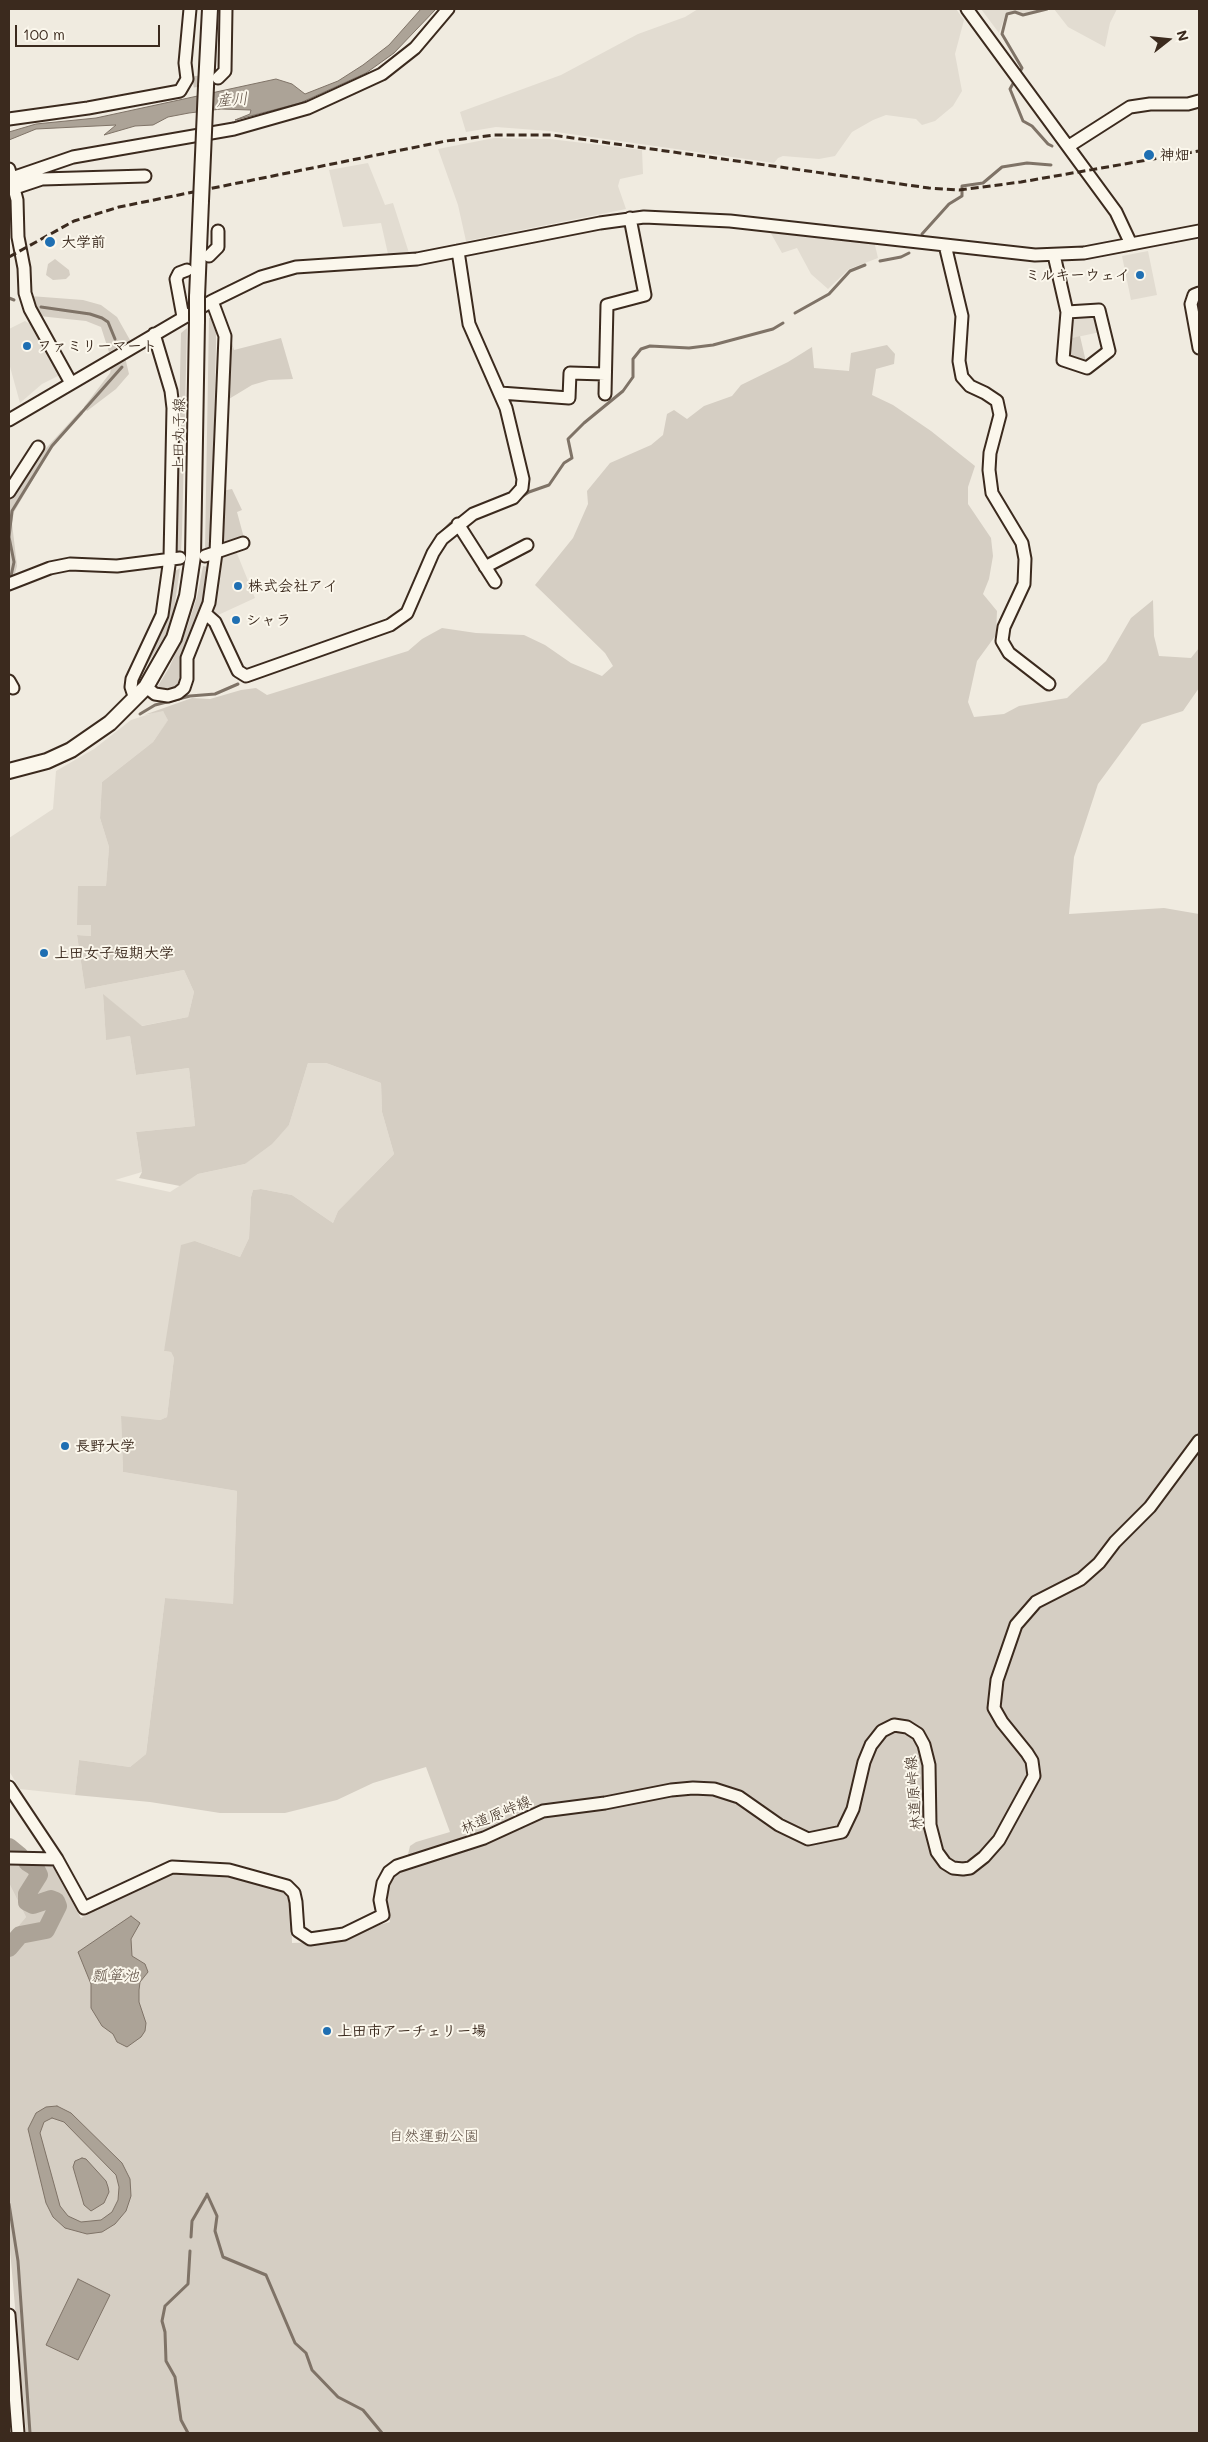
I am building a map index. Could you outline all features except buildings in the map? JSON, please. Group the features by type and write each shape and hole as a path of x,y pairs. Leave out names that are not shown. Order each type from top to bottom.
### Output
{"main road":[{"name":"上田丸子線","path":"9,771 46,761 71,750 101,730 146,687 168,651 179,625 192,568 197,297 201,201 196,82 210,9"}],"street":[{"path":"9,119 88,108 180,91 196,82 185,63 190,9"},
{"path":"218,78 225,71 226,9"},
{"path":"11,178 74,157 234,129 308,108 382,74 415,48 448,9"},
{"path":"967,9 1116,212 1131,244"},
{"path":"1069,146 1130,107 1150,104 1188,104 1199,101"},
{"path":"11,178 145,176"},
{"path":"11,178 26,293 30,309 71,383"},
{"path":"9,420 212,301 261,277 288,269 315,265 404,261 630,218 657,217 710,220 1054,255 1084,253 1199,231"},
{"path":"605,394 607,305 646,295 630,218"},
{"path":"209,256 218,247 218,232"},
{"path":"945,245 962,316 959,361 962,377 970,386 985,392 997,401 1000,416 990,453 989,470 992,493 1022,543 1025,559 1024,584 1004,627 1002,641 1009,653 1049,684"},
{"path":"206,614 215,622 238,671 243,675 250,676 401,619 407,613 433,553 442,539 458,524 484,508 512,498 522,488 523,479 511,424 469,324 458,251"},
{"path":"1054,255 1067,312 1063,360 1087,368 1109,352 1099,310 1067,312"},
{"path":"183,318 176,279 179,273 187,270"},
{"path":"1199,293 1194,295 1191,304 1199,348"},
{"path":"146,687 161,696 174,695 184,688 187,680 186,664 188,654 206,614 225,336 212,301"},
{"path":"135,699 131,687 132,679 162,615 175,558 173,408 154,334"},
{"path":"500,394 569,398 570,373 605,374"},
{"path":"9,492 38,447"},
{"path":"458,524 495,582"},
{"path":"211,554 243,543"},
{"path":"485,567 527,545"},
{"path":"9,582 50,568 70,564 117,566 175,558"},
{"name":"林道原峠線","path":"56,1859 84,1908 160,1871 181,1866 229,1870 287,1886 294,1893 298,1931 310,1939 344,1934 383,1915 380,1900 384,1883 389,1872 396,1866 476,1841 543,1811 605,1803 671,1790 714,1789 739,1797 779,1825 808,1839 842,1832 853,1809 864,1762 871,1745 882,1731 894,1725 907,1726 918,1734 924,1745 928,1765 930,1825 937,1852 945,1863 953,1868 963,1870 970,1868 984,1857 999,1840 1034,1776 1032,1761 994,1708 997,1680 1016,1625 1036,1602 1082,1580 1099,1564 1115,1542 1150,1507 1199,1441"},
{"path":"9,1787 56,1859"},
{"path":"9,1858 56,1859"},
{"path":"9,2315 18,2433"}],"shaded area":[{"path":"698,9 956,9 964,20 955,54 962,91 953,106 935,121 922,125 916,119 886,115 852,132 835,156 819,159 783,156 774,163 549,131 496,127 466,132 460,112 561,75 638,34 685,17"},
{"path":"981,9 1042,9 1023,14 1015,11 1006,13 999,33"},
{"path":"1054,9 1117,9 1110,23 1105,47 1068,27"},
{"path":"494,138 550,139 642,150 643,174 620,179 618,186 626,209 466,241 458,205 438,149"},
{"path":"368,163 385,205 393,203 409,253 388,254 381,223 343,227 329,170"},
{"path":"769,230 874,241 878,258 849,269 828,289 811,274 797,248 782,253"},
{"name":"ミルキーウェイ","path":"1148,251 1157,295 1131,300 1122,256"},
{"path":"1090,314 1096,317 1100,332 1068,339 1071,319"},
{"name":"ファミリーマート","path":"25,321 35,327 62,374 42,384 20,403 9,363 9,329"},
{"path":"236,551 255,598 216,616 213,607 220,558"},
{"name":"長野大学","path":"163,711 169,719 153,742 102,782 100,818 109,847 106,887 77,925 91,924 91,936 77,935 85,989 184,970 194,992 188,1017 141,1026 103,995 106,1039 130,1036 136,1075 189,1068 195,1126 136,1132 142,1172 115,1180 170,1192 198,1174 245,1164 289,1125 308,1063 326,1063 381,1083 382,1112 394,1154 338,1211 333,1223 292,1195 261,1189 253,1190 249,1238 240,1257 195,1241 164,1351 171,1352 174,1358 167,1417 160,1420 121,1417 123,1472 237,1491 233,1605 165,1598 146,1754 130,1767 79,1760 75,1795 20,1789 9,1771 9,838 53,809 56,771 94,749 131,720"},
{"path":"9,1883 26,1917 9,1937"}],"green space":[{"path":"55,259 69,270 70,275 66,279 53,280 46,275 48,264"},
{"path":"30,296 83,300 101,305 117,317 130,340 109,352 101,327 86,321 39,316"},
{"path":"209,318 212,318 216,328 216,345 211,547 205,549"},
{"path":"187,328 182,533 181,552 178,552 176,548 181,333"},
{"path":"229,332 234,350 281,338 293,379 269,380 252,385 224,402"},
{"path":"1080,336 1086,362 1070,360 1066,354 1068,339"},
{"name":"自然運動公園","path":"887,345 895,354 894,364 876,369 872,395 893,405 931,431 975,466 968,487 968,504 991,538 993,556 989,579 983,594 997,611 996,635 977,661 968,702 974,717 1004,714 1019,706 1067,698 1106,661 1131,618 1153,600 1154,636 1159,656 1191,658 1199,648 1199,688 1183,711 1142,724 1098,784 1074,857 1069,914 1164,908 1199,914 1199,2433 26,2433 9,2238 9,1937 26,1917 9,1883 9,1861 51,1863 81,1918 158,1876 173,1871 228,1874 284,1889 291,1902 292,1943 317,1942 390,1922 385,1901 388,1884 401,1868 405,1867 410,1846 416,1842 450,1832 426,1767 373,1783 337,1800 285,1813 220,1813 150,1802 75,1795 79,1760 130,1767 146,1754 165,1598 233,1604 237,1491 123,1472 121,1416 160,1420 167,1417 174,1358 171,1352 164,1351 181,1245 195,1241 240,1257 249,1238 253,1190 261,1189 292,1195 333,1223 338,1211 394,1154 382,1112 381,1083 326,1063 308,1063 289,1125 272,1144 245,1164 198,1174 180,1186 139,1178 142,1172 136,1132 195,1126 189,1068 136,1075 130,1036 106,1040 103,994 142,1026 188,1017 194,992 184,970 85,989 77,935 91,936 91,925 77,925 78,886 106,886 109,847 100,818 102,782 153,742 168,720 163,711 144,715 192,698 210,699 241,690 256,688 267,695 408,651 422,639 442,628 476,633 524,635 545,645 571,663 602,676 613,666 605,653 535,585 573,538 588,504 587,491 610,463 651,445 663,435 667,414 674,410 687,419 704,406 732,396 741,385 788,362 812,347 814,368 849,371 851,353"},
{"path":"125,357 129,374 116,389 87,411 84,407 110,373 112,365"},
{"path":"81,410 83,414 52,447 14,512 12,523 17,566 14,577 11,578 9,569 9,498 28,468"},
{"path":"232,489 242,510 237,512 244,538 226,546 221,543 222,491"},
{"path":"203,566 208,567 207,590 181,683 170,692 156,689 169,668 187,628 197,597"},
{"path":"180,568 174,610 166,634 139,678 166,616 175,571"}],"water":[{"name":"産川","path":"421,9 436,9 394,53 366,73 300,103 235,120 250,114 251,110 221,109 189,113 168,117 153,125 135,126 104,135 116,125 36,129 9,140 9,132 36,124 96,118 276,79 292,84 305,94 338,81 363,65 389,45"},
{"name":"瓢箪池","path":"131,1916 140,1923 131,1939 132,1956 145,1964 148,1972 140,1982 139,1990 139,2002 146,2023 145,2031 141,2037 127,2047 117,2042 113,2034 102,2026 91,2008 91,1984 78,1952"},
{"path":"57,2106 71,2113 122,2163 130,2179 131,2196 126,2211 115,2224 102,2232 87,2234 65,2228 53,2217 46,2203 28,2129 36,2113 46,2107","holes":["52,2118 64,2122 116,2175 119,2187 118,2200 112,2212 101,2220 81,2222 68,2216 60,2206 40,2133 44,2122"]},
{"path":"82,2158 86,2159 106,2181 109,2192 104,2203 91,2211 84,2205 73,2167 75,2161"},
{"path":"78,2279 110,2295 78,2360 46,2345"}],"waterway":[{"path":"1018,75 1022,68 1002,34 1007,14 1015,12 1023,15 1047,9"},
{"path":"1015,80 1010,89 1023,121 1032,126 1052,146"},
{"path":"922,234 949,204 962,196 962,186 983,183 1002,167 1027,163 1051,165"},
{"path":"880,261 901,257 909,253"},
{"path":"795,313 829,294 850,271 865,265"},
{"path":"9,298 14,300"},
{"path":"41,307 90,314 102,318 108,322 115,339"},
{"path":"518,499 529,492 549,485 564,463 572,458 568,439 584,423 623,391 633,377 633,359 641,349 650,346 689,348 713,345 773,329 783,323"},
{"path":"11,576 14,562 9,537 12,511 52,446 122,367"},
{"path":"442,532 451,523"},
{"path":"140,714 155,705 190,696 215,694 238,684"},
{"path":"9,1847 20,1856"},
{"path":"9,1948 20,1935 46,1930 58,1906 56,1901 51,1899 33,1905 27,1902 27,1894 39,1875 35,1867 27,1862"},
{"path":"207,2194 217,2216 215,2231 223,2257 266,2275 295,2343 306,2353 312,2370 338,2397 363,2410 382,2433"},
{"path":"191,2237 192,2221 207,2195"},
{"path":"9,2204 18,2261 30,2433"},
{"path":"188,2433 181,2420 175,2377 166,2361 165,2332 162,2321 165,2306 188,2284 190,2251"}],"tunnel":[{"path":"193,82 214,79"}],"railway":[{"path":"9,257 74,221 119,207 446,141 494,135 552,135 929,188 959,190 1021,182 1199,151"}],"place":[{"name":"神畑","path":"1149,155"},
{"name":"大学前","path":"50,242"},
{"name":"ミルキーウェイ","path":"1140,275"},
{"name":"ファミリーマート","path":"27,346"},
{"name":"株式会社アイ","path":"238,586"},
{"name":"シャラ","path":"236,620"},
{"name":"上田女子短期大学","path":"44,953"},
{"name":"長野大学","path":"65,1446"},
{"name":"上田市アーチェリー場","path":"327,2031"}]}
